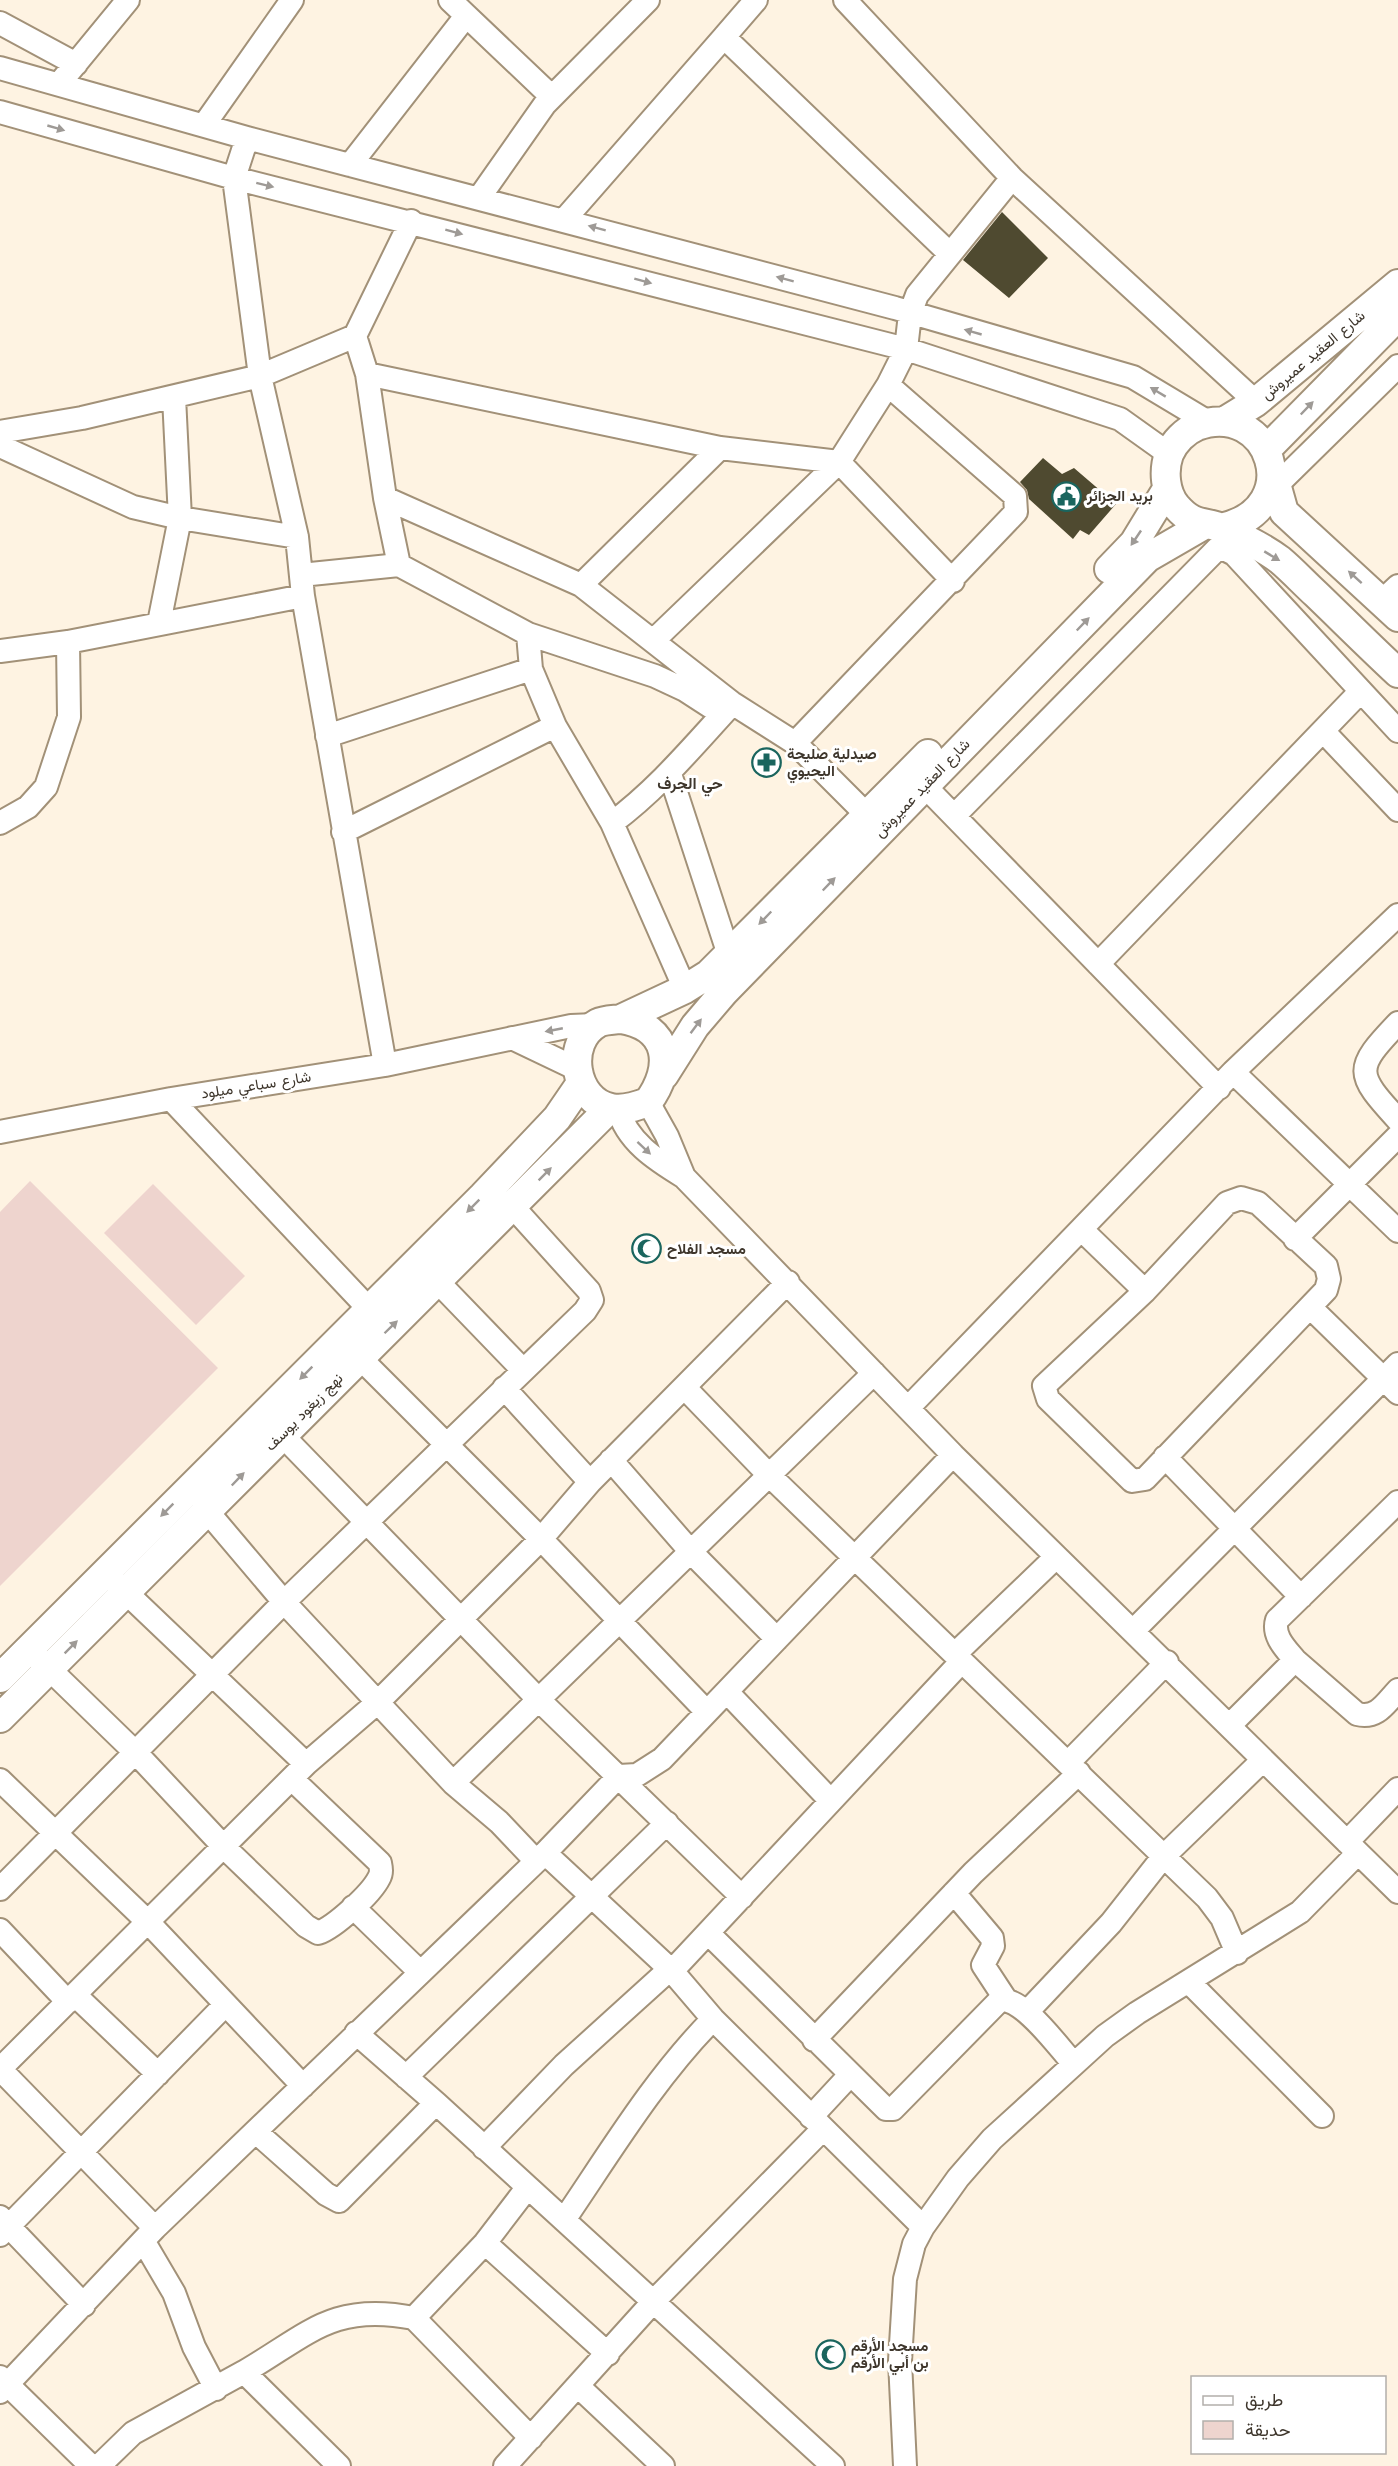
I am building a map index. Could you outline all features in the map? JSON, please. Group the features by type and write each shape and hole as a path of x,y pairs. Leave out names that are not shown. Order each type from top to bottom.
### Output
{"main road":[{"name":"شارع العقيد عميروش","path":"1216,422 1256,402 1398,284"},
{"name":"شارع العقيد عميروش","path":"1271,467 1398,316"},
{"path":"1393,602 1284,512 1271,467 1249,431 1216,422 1192,428 1178,439 1169,454 1165,471 1167,489 1175,505 1188,517 1212,526 1279,559 1398,673"},
{"path":"1212,526 1246,519 1265,501 1271,484 1271,467"},
{"name":"شارع العقيد عميروش","path":"664,1075 694,1026 724,992 1134,543 1167,489"},
{"name":"شارع العقيد عميروش","path":"608,1022 685,989 709,974 867,815 917,778 1147,558 1212,526"},
{"path":"608,1022 634,1022 656,1037 665,1061 664,1075 648,1102 614,1108 594,1100 579,1076 580,1045 608,1022"},
{"name":"نهج زيغود يوسف","path":"0,1718 282,1435 350,1347 369,1309 557,1118 579,1076"},
{"name":"نهج زيغود يوسف","path":"0,1678 104,1572 350,1347 438,1282 614,1108"}],"street":[{"path":"59,84 128,0"},
{"path":"204,125 292,0"},
{"path":"450,0 552,97"},
{"path":"479,198 552,97 648,0"},
{"path":"564,219 756,0"},
{"path":"845,0 1012,178 1256,402"},
{"path":"350,165 466,16"},
{"path":"0,23 76,64"},
{"path":"724,37 949,252"},
{"path":"0,68 247,138 564,219 1133,377 1216,422"},
{"path":"0,112 234,178 411,221 906,349 1120,419 1169,454"},
{"path":"247,138 234,178 260,376 297,537 302,585 327,736 385,1065"},
{"path":"653,640 839,462 888,385 906,349 910,314 917,295 949,252 1012,178"},
{"path":"0,432 82,418 260,376 355,336 411,221"},
{"path":"355,336 367,374 385,498 399,565"},
{"path":"1271,467 1398,366"},
{"path":"367,374 720,448 839,462 953,581"},
{"path":"795,743 953,581 1016,512 1015,496 888,385"},
{"path":"159,623 180,518 174,398"},
{"path":"0,446 133,507 180,518 297,537"},
{"path":"581,585 720,448"},
{"path":"385,498 581,585 653,640 727,709"},
{"path":"954,816 1217,549 1224,549 1234,554 1398,731"},
{"path":"0,651 68,642 159,623 302,585 399,565 528,634 655,676 795,743 867,815"},
{"path":"528,634 531,669 555,726 612,823 685,989"},
{"path":"0,823 28,807 45,787 50,776 69,717 68,642"},
{"path":"327,736 531,669"},
{"path":"1098,964 1361,691"},
{"path":"612,823 648,796 727,709"},
{"path":"344,832 555,726"},
{"path":"1323,731 1398,810"},
{"path":"670,774 729,955"},
{"path":"917,778 1098,964 1226,1080 1351,1184 1398,1231"},
{"path":"909,1407 1226,1080 1398,915"},
{"name":"شارع سباعي ميلود","path":"0,1132 171,1099 385,1065 571,1026 608,1022"},
{"path":"1398,1023 1373,1049 1366,1061 1364,1076 1373,1092 1398,1120"},
{"path":"512,1038 579,1076"},
{"path":"171,1099 369,1309"},
{"path":"648,1102 667,1136 684,1177"},
{"path":"614,1108 622,1126 662,1164 684,1177 789,1282 954,1455 1056,1557 1167,1662 1398,1892"},
{"path":"1295,1239 1398,1136"},
{"path":"1241,1198 1258,1203 1295,1239 1326,1266 1329,1274 1326,1290 1145,1479 1132,1481 1048,1399 1044,1392 1047,1381 1145,1291 1227,1203 1241,1198"},
{"path":"0,1889 54,1833 137,1754 284,1602 585,1311 592,1300 584,1285 513,1207"},
{"path":"1082,1230 1145,1291"},
{"path":"438,1282 522,1370"},
{"path":"216,2389 194,2347 150,2235 81,2152 0,2069 300,1772 378,1702 541,1539 611,1460 789,1282"},
{"path":"1134,1630 1236,1527 1393,1379 1310,1307"},
{"path":"350,1347 541,1539 706,1711"},
{"path":"453,1783 692,1553 874,1373"},
{"path":"504,1388 590,1482"},
{"path":"685,1388 769,1475 1207,1898 1222,1918 1237,1953"},
{"path":"282,1435 368,1521 540,1701 742,1897"},
{"path":"91,2466 2,2385 84,2305 150,2235 356,2033 541,1857 619,1776 637,1775 662,1759 954,1455"},
{"path":"1165,1457 1236,1527 1301,1597"},
{"path":"611,1460 692,1553 777,1639"},
{"path":"1398,1502 1277,1620 1275,1627 1278,1637 1295,1660 1357,1714 1368,1717 1377,1713 1398,1690"},
{"path":"207,1511 284,1602 453,1783 592,1897 671,1970 713,2019 923,2227"},
{"path":"484,2148 564,2065 671,1970 708,1933 958,1658 1056,1557"},
{"path":"27,1650 50,1668 137,1754 225,1848 312,1932 325,1931 354,1907 379,1878 380,1863 214,1674 104,1572"},
{"path":"1230,1725 1295,1660"},
{"path":"814,2040 1074,1768 1167,1662"},
{"path":"727,1692 830,1800"},
{"path":"1027,2012 1111,1923 1162,1857 1263,1760"},
{"path":"0,1780 148,1922 303,2086"},
{"path":"905,2466 901,2319 905,2279 914,2244 923,2227 958,2178 992,2139 1074,2064 1137,2013 1300,1912 1398,1790"},
{"path":"406,2077 667,1823"},
{"path":"954,1893 992,1938 993,1946 983,1965 1006,2000 1027,2012 1074,2064"},
{"path":"354,1907 420,1972"},
{"path":"0,1930 158,2074"},
{"path":"708,1933 877,2103 886,2109 894,2109 966,2033 1000,2001 1006,2000"},
{"path":"1189,1982 1322,2116"},
{"path":"84,2305 3,2226 81,2152 225,2005"},
{"path":"564,2220 657,2083 713,2019"},
{"path":"356,2033 436,2103 832,2466"},
{"path":"507,2465 817,2123 850,2075"},
{"path":"256,2132 326,2193 339,2201 344,2199 436,2103"},
{"path":"414,2318 485,2243 527,2188"},
{"path":"485,2243 608,2354"},
{"path":"99,2466 133,2433 197,2396 216,2389 305,2333 348,2315 396,2314 414,2318 531,2438"},
{"path":"244,2372 339,2466"},
{"path":"579,2387 663,2466"}],"green space":[{"path":"30,1181 218,1368 0,1586 0,1212"},
{"path":"153,1184 245,1276 196,1325 104,1233"}],"building":[{"path":"1002,212 1048,258 1009,298 963,260"},
{"name":"بريد الجزائر","path":"1043,458 1062,474 1074,468 1116,504 1089,535 1080,530 1073,539 1029,499 1027,490 1020,482"}],"place":[{"name":"بريد الجزائر","path":"1066,496"},
{"name":"صيدلية صليحة اليحيوي","path":"766,763"},
{"name":"مسجد الفلاح","path":"646,1249"},
{"name":"مسجد الأرقم بن أبي الأرقم","path":"830,2355"}],"district":[{"name":"حي الجرف","path":"690,783"}]}
